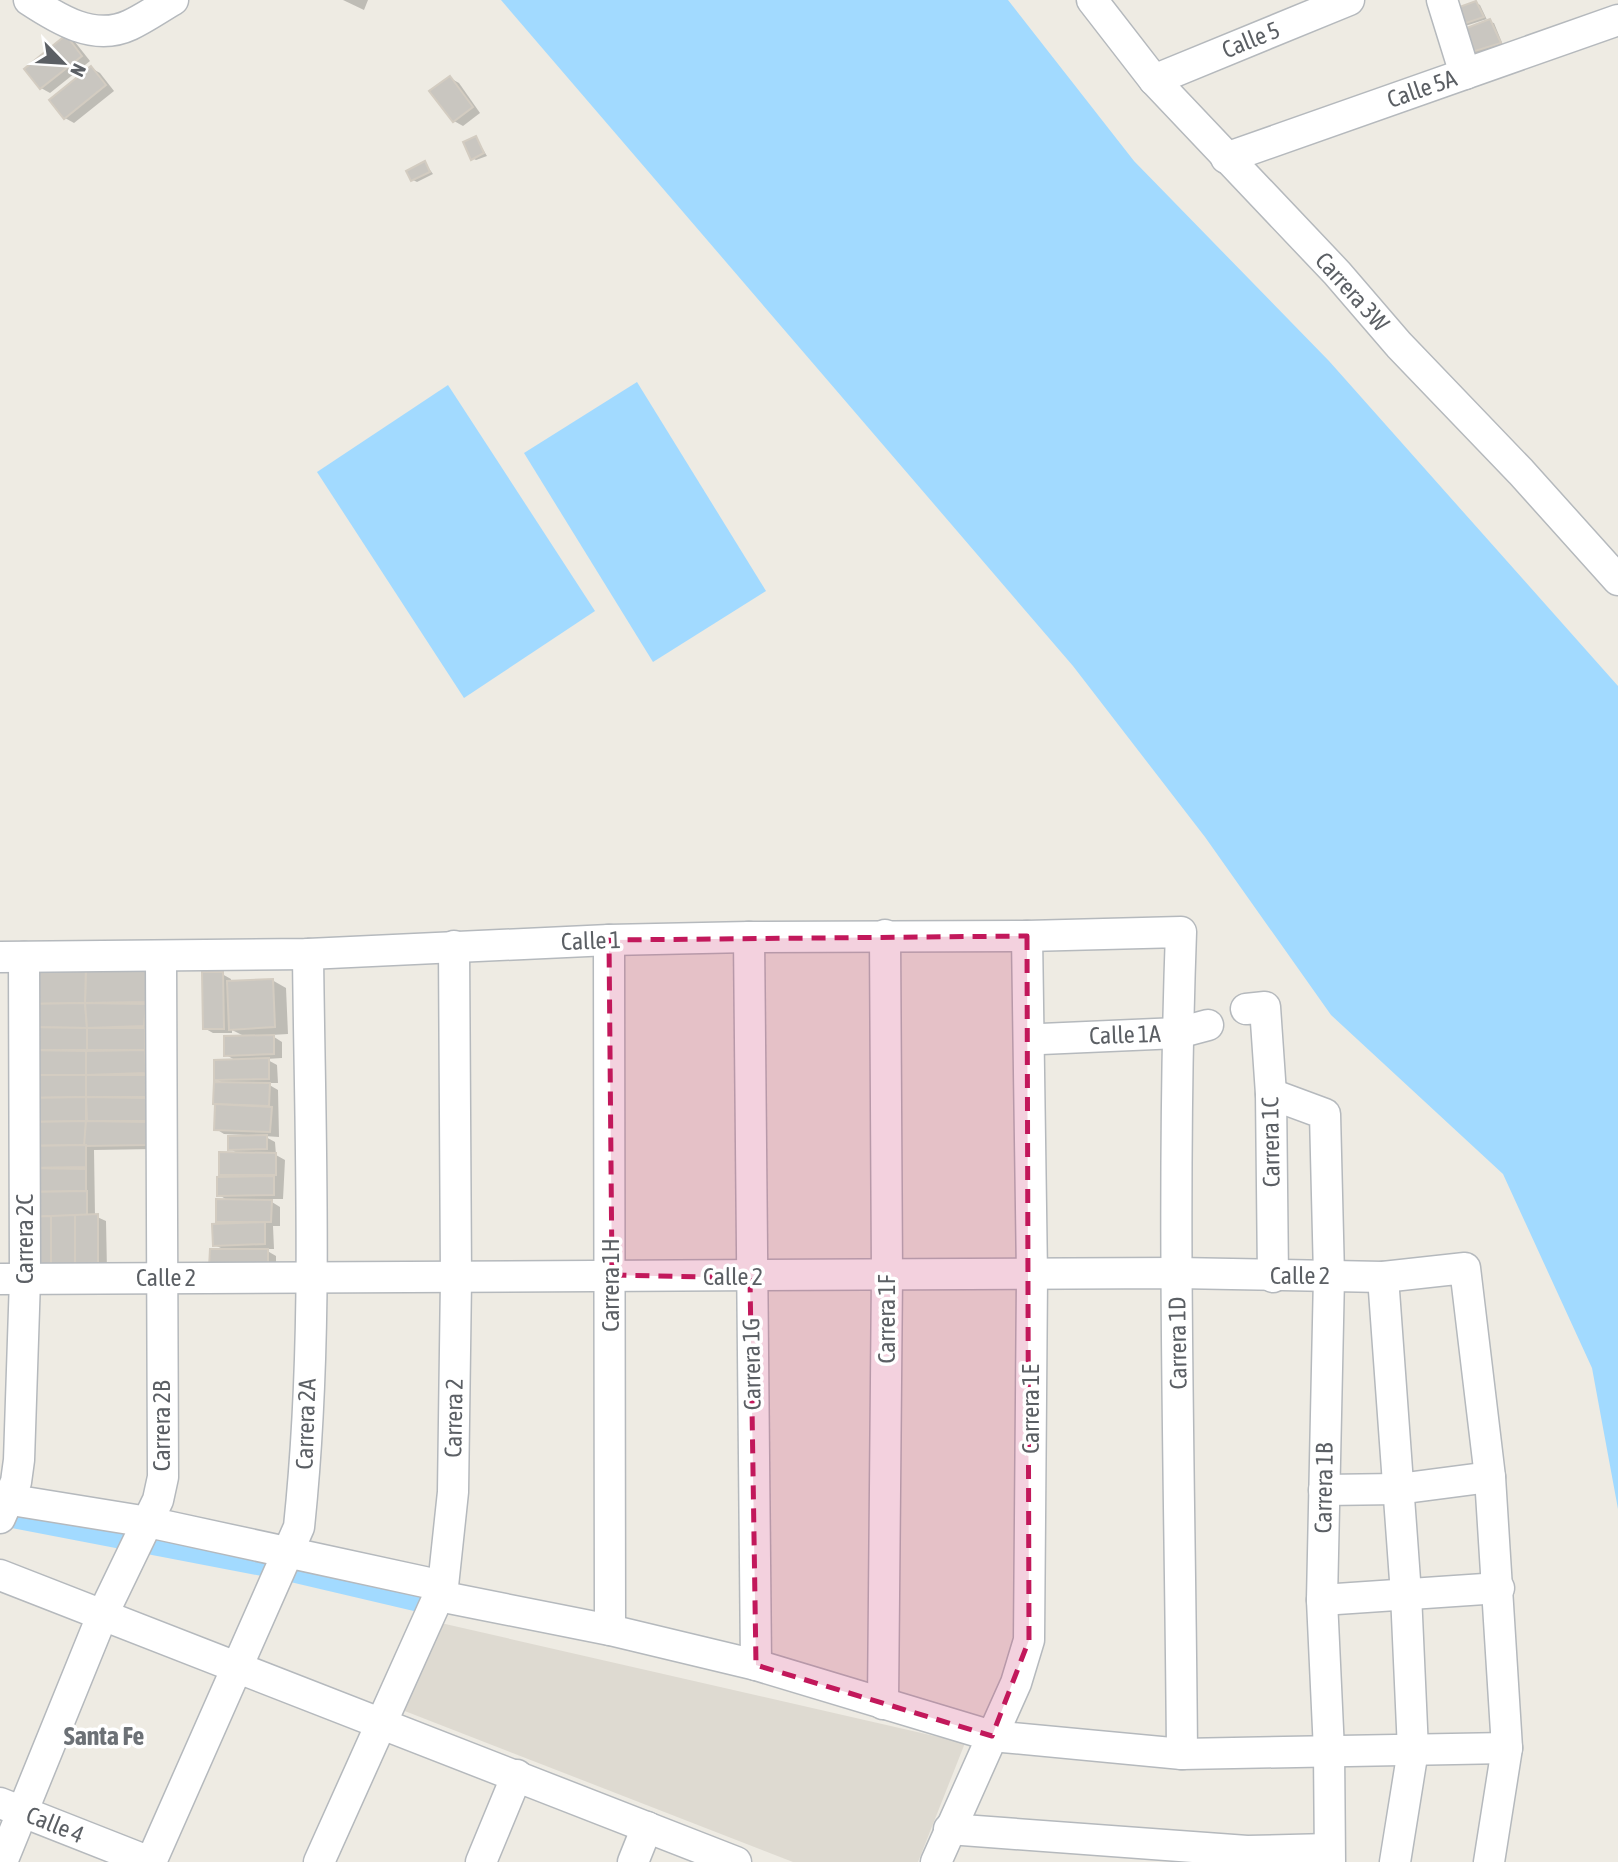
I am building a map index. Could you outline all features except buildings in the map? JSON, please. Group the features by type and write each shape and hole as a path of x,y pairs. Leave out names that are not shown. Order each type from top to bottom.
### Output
{"street":[{"path":"29,0 69,25 102,30 128,26 173,0"},
{"name":"Carrera 3W","path":"1093,0 1154,80 1337,273 1399,345 1521,472 1618,580"},
{"name":"Calle 5","path":"1154,80 1349,0"},
{"path":"1442,0 1465,74"},
{"name":"Calle 5A","path":"1226,158 1618,20"},
{"name":"Calle 1","path":"12,957 308,954 609,940 749,937 1027,936 1181,932"},
{"name":"Carrera 1D","path":"1181,932 1178,1033 1178,1273 1182,1754"},
{"name":"Carrera 1F","path":"883,1704 887,1275 885,935"},
{"name":"Carrera 1E","path":"936,1862 1016,1683 1029,1640 1032,1276 1027,936"},
{"name":"Carrera 1G","path":"749,937 750,1278 756,1665"},
{"name":"Carrera 1H","path":"609,940 612,1275 610,1630"},
{"name":"Carrera 2","path":"318,1862 434,1606 453,1492 457,1279 454,946"},
{"name":"Carrera 2A","path":"150,1862 271,1589 289,1555 299,1527 304,1475 312,1277 308,954"},
{"name":"Carrera 2C","path":"4,1506 19,1460 12,1279 12,957"},
{"name":"Carrera 2B","path":"2,1862 11,1807 147,1526 158,1500 163,1476 161,957"},
{"name":"Carrera 1C","path":"1255,1008 1271,1094 1273,1277"},
{"name":"Calle 1A","path":"1041,1039 1178,1033 1208,1025"},
{"name":"Carrera 1B","path":"1271,1094 1325,1114 1329,1276 1322,1600 1329,1751 1329,1855"},
{"name":"Calle 2","path":"12,1279 457,1279 612,1275 750,1278 1178,1273 1273,1277 1383,1277 1465,1268 1490,1476"},
{"path":"1383,1277 1406,1594 1413,1749 1395,1862"},
{"path":"1324,1490 1398,1489 1490,1476 1507,1748 1489,1862"},
{"path":"4,1506 147,1526 289,1555 434,1606 610,1630 756,1665 992,1736 1182,1754 1507,1748"},
{"path":"0,1575 736,1862"},
{"path":"1322,1600 1499,1588"},
{"path":"481,1862 517,1775"},
{"name":"Calle 4","path":"11,1807 150,1862"},
{"path":"633,1862 647,1827"},
{"path":"949,1829 1246,1856 1329,1855"}],"highlighted area":[{"path":"1027,936 1029,1640 992,1736 756,1665 750,1278 612,1275 609,940"}],"shaded area":[{"path":"432,1621 965,1743 918,1862 793,1862 397,1708"}],"water":[{"path":"501,0 1008,0 1134,161 1329,361 1618,686 1618,1509 1592,1368 1503,1174 1331,1015 1205,837 1073,666"},
{"path":"637,382 766,591 653,662 524,453"},
{"path":"448,385 595,611 464,698 317,472"}],"waterway":[{"path":"0,1515 281,1569 430,1604"}],"district":[{"name":"Santa Fe","path":"104,1736"}]}
